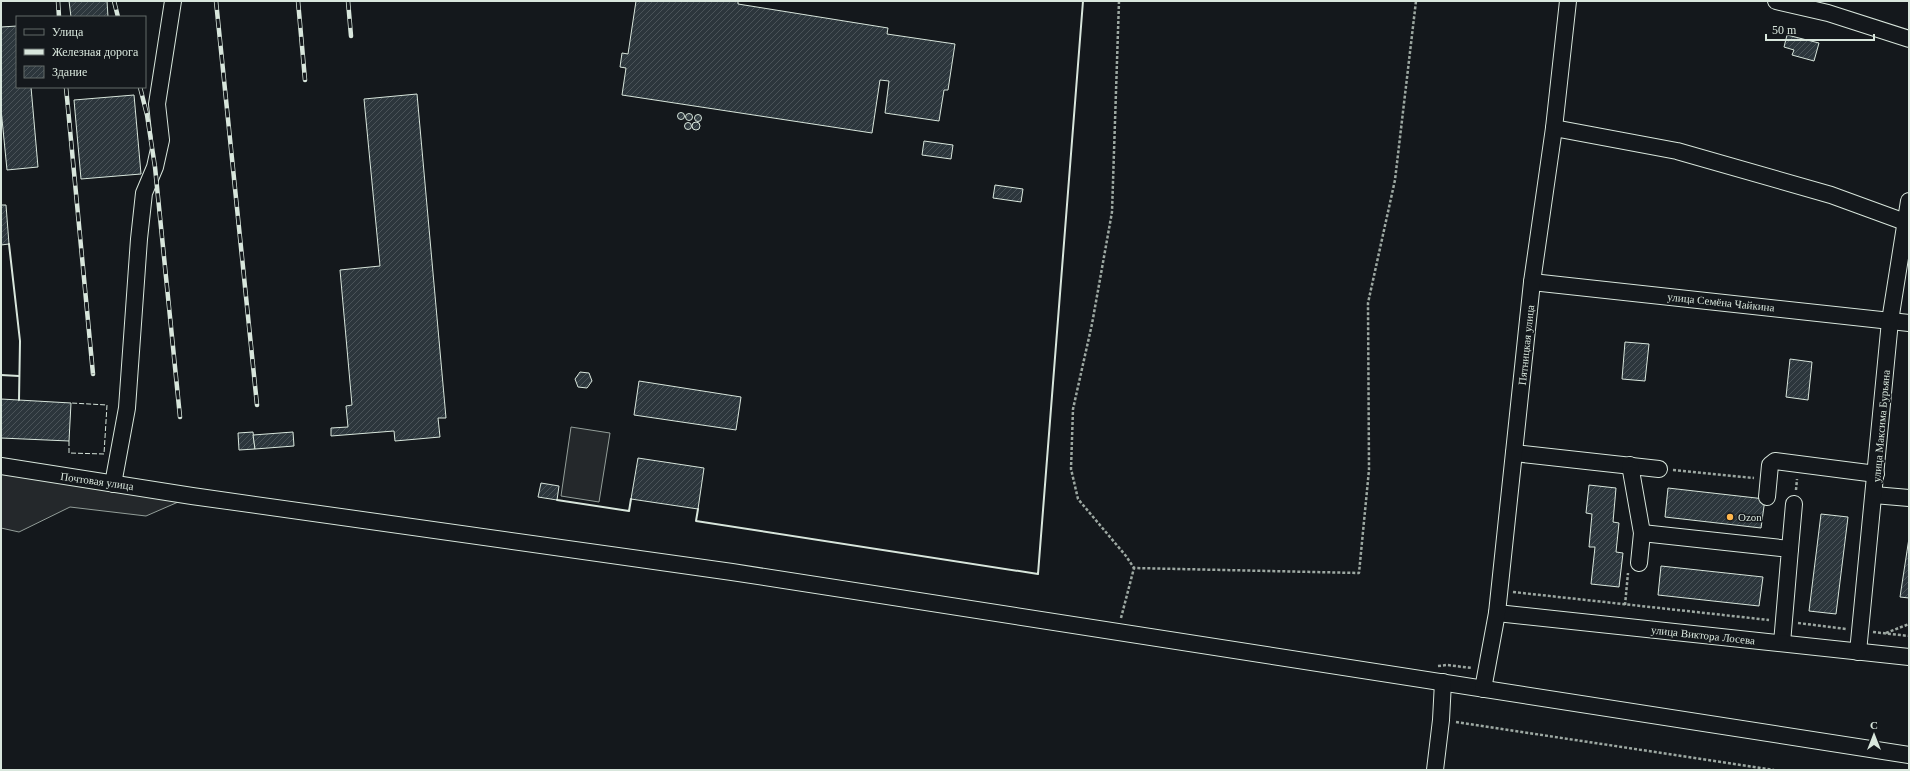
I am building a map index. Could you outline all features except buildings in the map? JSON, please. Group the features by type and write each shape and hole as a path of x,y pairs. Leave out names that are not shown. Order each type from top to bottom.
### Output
{"street":[{"path":"113,484 127,408 139,239 144,194 155,167 161,140 157,104 173,1"},
{"name":"Пятницкая улица","path":"1483,689 1497,613 1532,282 1554,128 1568,1"},
{"path":"1776,1 1828,13 1909,39"},
{"path":"1554,128 1677,151 1831,195 1904,222"},
{"name":"улица Максима Бурьяна","path":"1858,652 1890,321 1904,222 1909,201"},
{"name":"улица Семёна Чайкина","path":"1532,282 1909,323"},
{"path":"1514,453 1659,469"},
{"path":"1767,497 1771,462 1876,474"},
{"name":"Почтовая улица","path":"1,466 192,496 732,572 1909,755"},
{"path":"1630,466 1642,533 1639,564"},
{"path":"1874,495 1909,498"},
{"path":"1782,643 1794,504"},
{"path":"1642,533 1790,549"},
{"name":"улица Виктора Лосева","path":"1497,613 1909,657"},
{"path":"1435,770 1441,720 1438,681"}],"path":[{"path":"1118,1 1112,212 1092,324 1073,409 1071,469 1078,499 1126,556 1134,568 1118,632"},
{"path":"1134,568 1359,573 1369,470 1368,303 1395,180 1416,1"},
{"path":"1794,504 1798,464"},
{"path":"1659,469 1768,480"},
{"path":"1625,604 1628,571 1639,564"},
{"path":"1499,591 1909,636"},
{"path":"1886,633 1909,624"},
{"path":"1438,681 1434,669 1439,665 1487,670"},
{"path":"1441,720 1774,770"}],"shaded area":[{"path":"571,427 610,433 599,502 561,496"},
{"path":"1,466 192,496 146,516 70,507 19,532 1,528"}],"railway":[{"path":"58,1 59,16"},
{"path":"114,1 118,16"},
{"path":"216,1 257,405"},
{"path":"298,1 305,80"},
{"path":"348,1 351,36"},
{"path":"66,88 93,374"},
{"path":"140,88 147,115 155,167 180,417"}],"fence":[{"path":"69,441 69,453 104,454 107,405 71,403"}],"wall":[{"path":"698,509 696,521 1038,574 1083,1"},
{"path":"9,244 20,341 19,400"},
{"path":"1,375 19,376"},
{"path":"557,500 629,511 631,499"}],"place":[{"name":"Ozon","path":"1730,517"}]}
